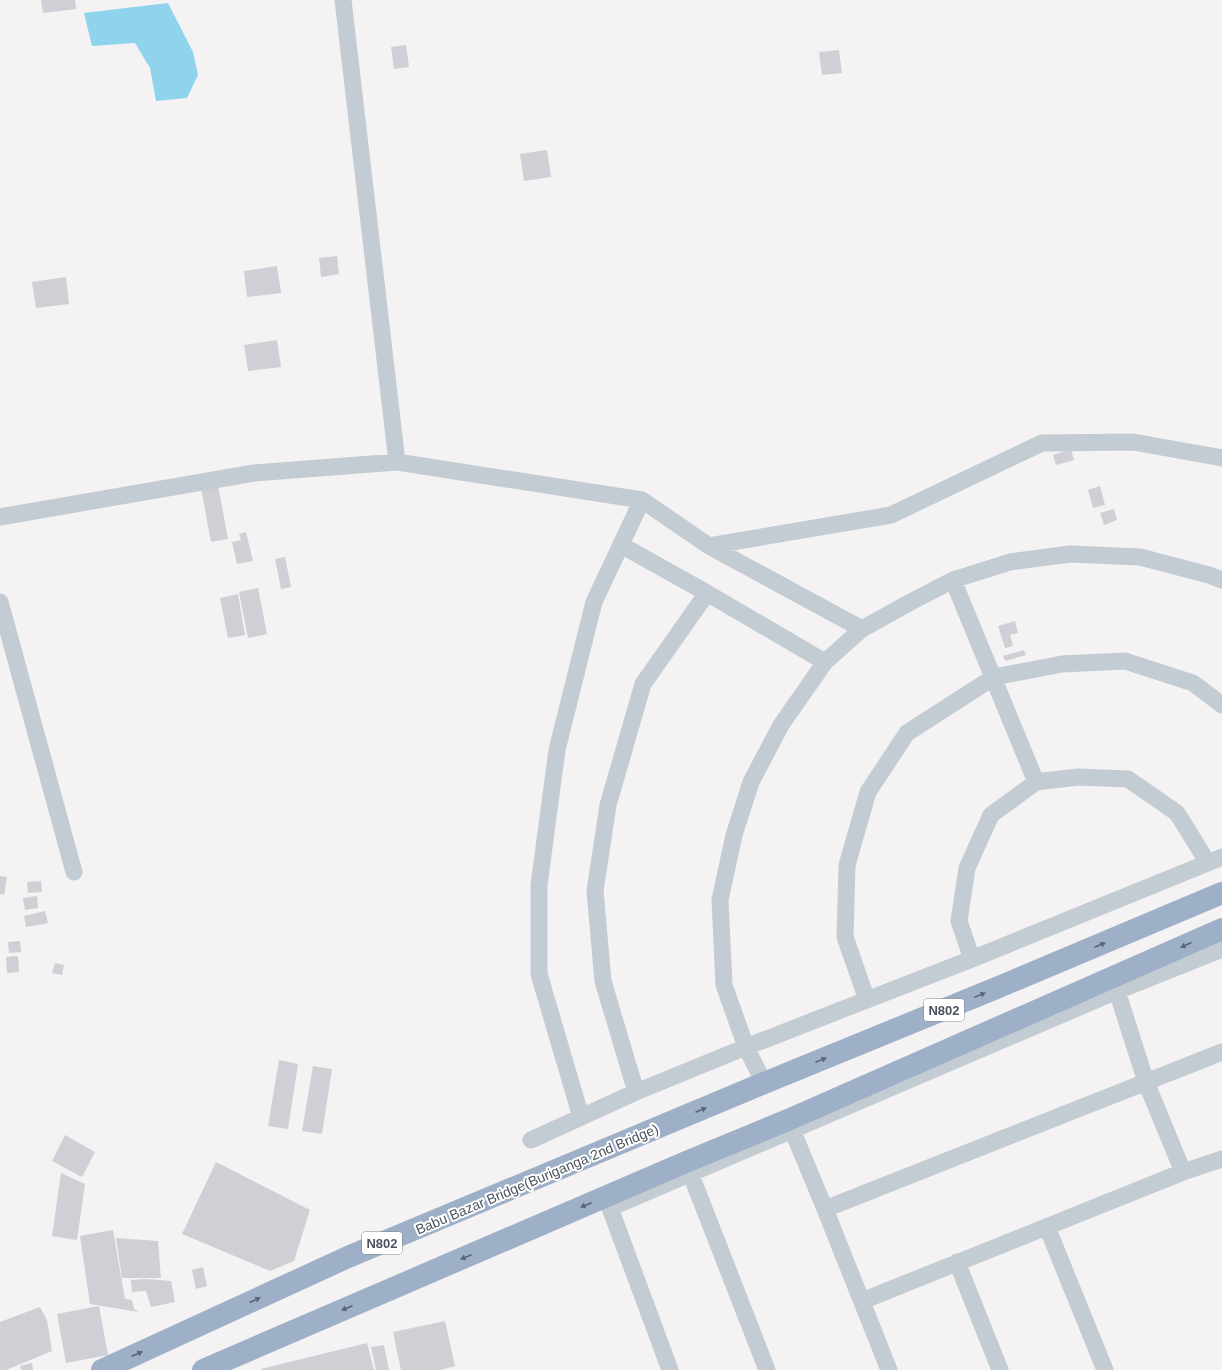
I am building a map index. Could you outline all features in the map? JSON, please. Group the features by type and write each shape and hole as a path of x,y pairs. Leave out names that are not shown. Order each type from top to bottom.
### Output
{"highway":[{"name":"N802","path":"764,1083 994,989 1222,893"},
{"name":"N802","path":"209,1369 790,1125 1222,929"},
{"name":"Babu Bazar Bridge(Buriganga 2nd Bridge)","path":"102,1370 348,1257 764,1083"}],"street":[{"path":"343,0 398,462"},
{"path":"709,546 891,514 1042,443 1133,442 1222,458"},
{"path":"0,517 254,473 398,462 642,500 709,546 862,629"},
{"path":"581,1117 539,974 539,885 557,750 594,602 642,500"},
{"path":"621,544 825,662"},
{"path":"764,1083 746,1046 724,985 720,900 734,835 751,782 781,725 825,662 862,629 953,580 1010,562 1070,554 1140,557 1209,575 1222,580"},
{"path":"953,580 1036,782"},
{"path":"636,1092 603,981 595,891 608,805 643,684 707,594"},
{"path":"0,602 74,872"},
{"path":"867,1000 845,937 847,865 868,792 907,733 994,677 1062,664 1125,661 1193,683 1222,705"},
{"path":"532,1140 636,1092 746,1046 972,959 1215,860 1176,813 1128,779 1078,777 1036,782 991,815 966,868 959,921 972,959"},
{"path":"889,1370 790,1125 1222,949"},
{"path":"1117,991 1146,1082 1183,1172"},
{"path":"825,1209 1222,1052"},
{"path":"862,1301 1183,1172 1222,1159"},
{"path":"670,1370 610,1208 688,1167 768,1370"},
{"path":"1047,1227 1105,1370"},
{"path":"957,1262 1000,1370"}],"water":[{"path":"168,3 193,52 198,75 187,98 156,101 150,68 135,43 92,46 84,13"}],"building":[{"path":"41,0 75,0 76,9 43,13"},
{"path":"406,45 409,67 394,69 391,47"},
{"path":"839,50 842,73 822,75 819,52"},
{"path":"547,150 551,177 524,181 520,154"},
{"path":"337,256 339,274 321,277 319,258"},
{"path":"277,266 281,293 247,297 244,271"},
{"path":"66,277 69,304 36,308 32,282"},
{"path":"277,340 281,367 248,371 244,345"},
{"path":"1071,449 1074,460 1056,465 1053,455"},
{"path":"218,485 228,539 211,542 201,488"},
{"path":"1100,486 1105,505 1093,508 1088,490"},
{"path":"1114,509 1117,520 1104,525 1100,513"},
{"path":"246,532 253,561 237,564 232,542 241,540 239,534"},
{"path":"285,557 291,587 281,589 275,559"},
{"path":"258,588 267,634 248,638 239,592"},
{"path":"238,594 245,635 228,638 220,598"},
{"path":"1015,621 1018,633 1010,635 1013,646 1005,648 998,626"},
{"path":"1024,650 1026,655 1005,661 1003,656"},
{"path":"0,876 7,877 4,895 0,894"},
{"path":"41,881 42,892 28,893 27,882"},
{"path":"37,896 38,908 25,910 23,898"},
{"path":"45,911 48,923 26,927 24,916"},
{"path":"20,941 21,952 9,953 8,942"},
{"path":"18,956 19,972 7,973 6,957"},
{"path":"55,963 64,965 62,975 52,973"},
{"path":"279,1060 298,1064 288,1129 268,1126"},
{"path":"313,1066 332,1069 322,1134 302,1131"},
{"path":"65,1135 95,1152 82,1177 52,1161"},
{"path":"216,1162 310,1210 294,1261 270,1271 182,1234"},
{"path":"61,1173 85,1184 77,1240 52,1236"},
{"path":"113,1230 125,1299 132,1300 134,1309 139,1312 90,1304 80,1236"},
{"path":"116,1238 158,1241 161,1278 122,1278"},
{"path":"203,1267 207,1286 196,1289 192,1270"},
{"path":"146,1279 171,1281 175,1302 151,1307 146,1291 132,1292 131,1280"},
{"path":"99,1306 108,1355 66,1363 57,1314"},
{"path":"40,1307 47,1320 52,1351 6,1370 0,1370 0,1322"},
{"path":"445,1321 455,1366 440,1370 401,1370 393,1332"},
{"path":"367,1343 374,1370 261,1369"},
{"path":"384,1345 389,1370 376,1370 371,1347"},
{"path":"32,1363 33,1370 21,1370 20,1366"}]}
